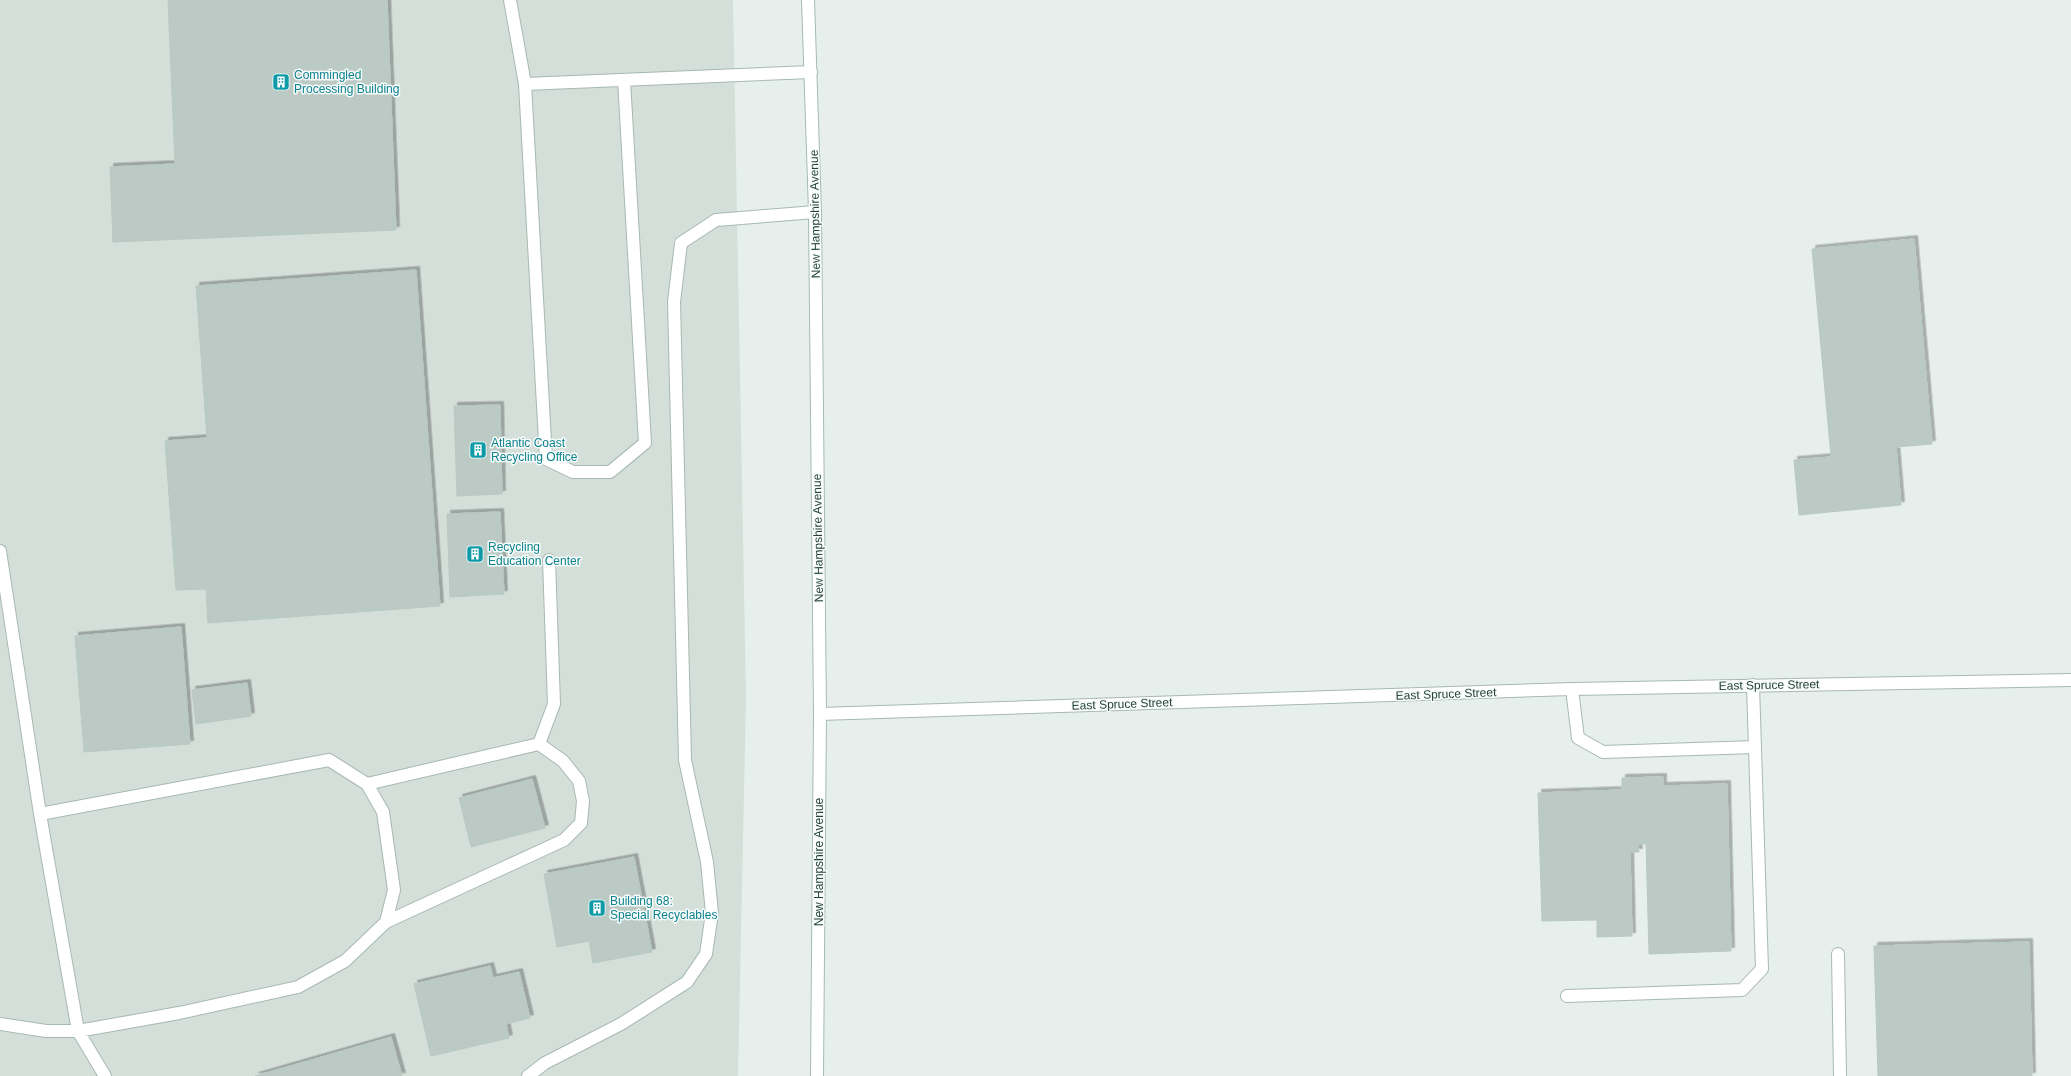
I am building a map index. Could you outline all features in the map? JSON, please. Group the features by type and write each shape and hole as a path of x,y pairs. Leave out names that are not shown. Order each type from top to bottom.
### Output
{"street":[{"path":"510,0 525,84 546,459 573,472 610,472 645,443 624,80"},
{"name":"New Hampshire Avenue","path":"808,0 815,212 820,714 817,1076"},
{"path":"525,84 811,72"},
{"path":"528,1076 545,1063 621,1024 687,982 706,954 712,913 707,862 684,752 674,302 681,243 716,220 815,212"},
{"path":"0,551 40,814 78,1031 105,1076"},
{"path":"539,744 554,704 550,560"},
{"name":"East Spruce Street","path":"820,714 1572,689 2071,680"},
{"path":"1567,996 1742,990 1762,969 1753,685"},
{"path":"1572,689 1578,738 1603,752 1755,747"},
{"path":"0,1024 46,1031 78,1031 180,1013 298,987 345,961 386,922 564,840 581,823 583,801 579,781 563,761 539,744 367,784"},
{"path":"40,814 329,760 367,784 383,812 394,890 386,922"},
{"path":"1838,954 1840,1076"}],"shaded area":[{"path":"0,0 733,0 746,697 738,1076 0,1076"}],"building":[{"name":"Commingled Processing Building","path":"168,0 387,0 396,230 113,242 110,167 175,164"},
{"path":"1914,239 1932,444 1896,447 1901,505 1799,515 1794,460 1831,457 1812,249"},
{"path":"416,270 440,606 208,623 206,589 176,590 165,441 207,438 196,286"},
{"name":"Atlantic Coast Recycling Office","path":"500,405 502,494 457,496 454,406"},
{"name":"Recycling Education Center","path":"500,512 504,594 450,597 447,514"},
{"path":"181,627 190,744 84,752 75,636"},
{"path":"247,683 251,716 196,724 192,690"},
{"path":"1663,777 1663,786 1727,784 1731,951 1649,954 1646,844 1638,844 1639,852 1630,852 1632,936 1597,937 1597,920 1542,921 1538,793 1622,790 1622,778"},
{"path":"532,779 545,828 471,847 459,798"},
{"name":"Building 68: Special Recyclables","path":"634,857 652,952 593,963 589,941 557,947 544,874"},
{"path":"2029,942 2032,1076 1878,1076 1874,946"},
{"path":"490,966 493,978 519,972 530,1018 506,1024 509,1038 431,1056 414,984"},
{"path":"391,1037 402,1076 255,1076"}],"place":[{"name":"Commingled Processing Building","path":"281,82"},
{"name":"Atlantic Coast Recycling Office","path":"478,450"},
{"name":"Recycling Education Center","path":"475,554"},
{"name":"Building 68: Special Recyclables","path":"597,908"}]}
